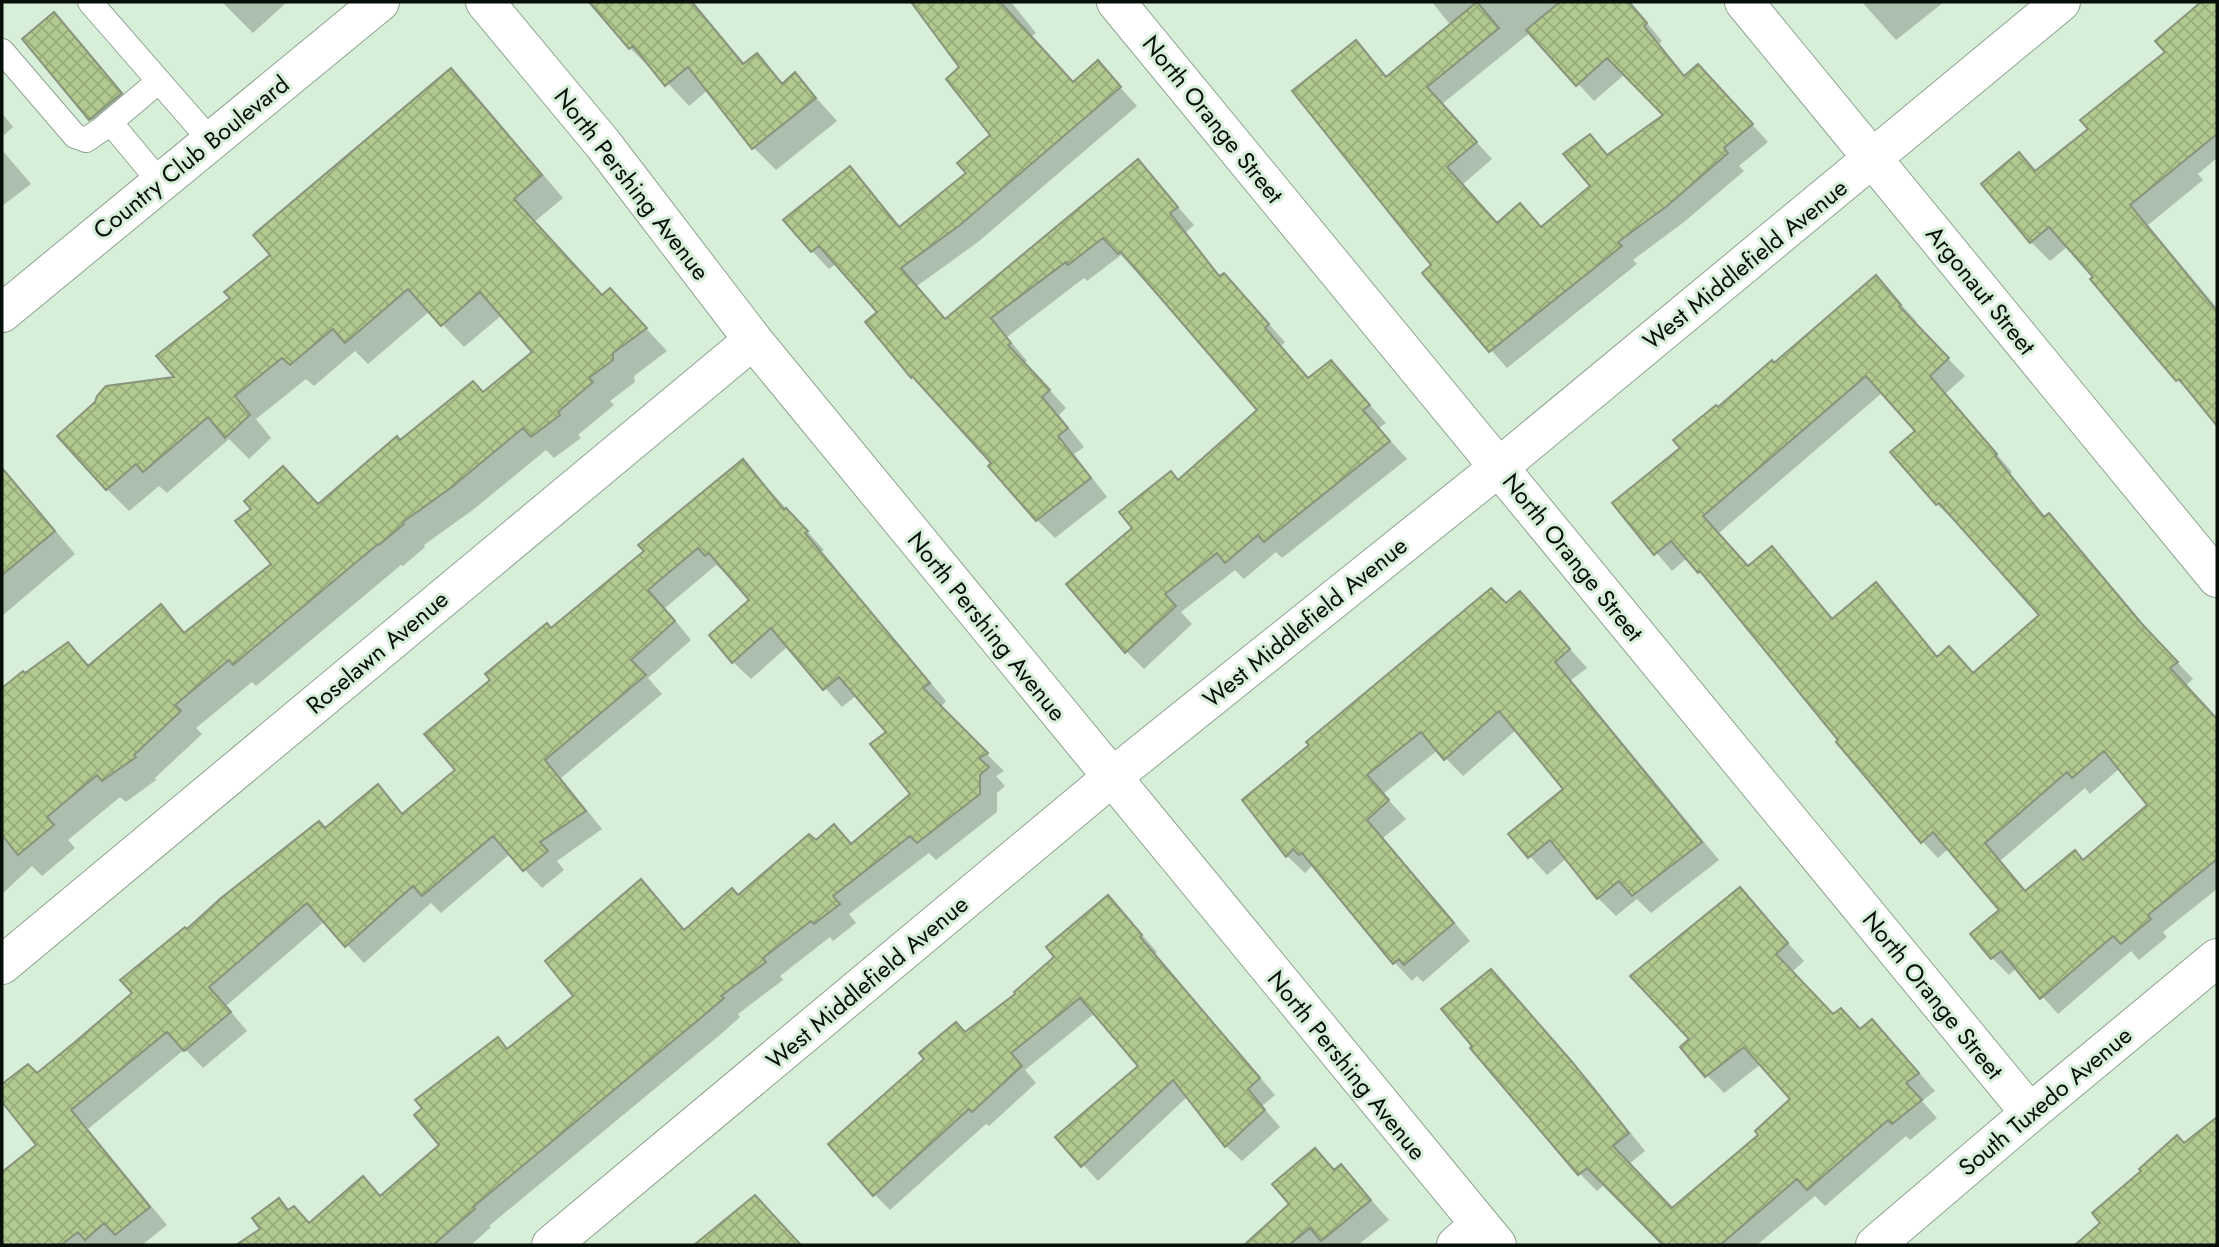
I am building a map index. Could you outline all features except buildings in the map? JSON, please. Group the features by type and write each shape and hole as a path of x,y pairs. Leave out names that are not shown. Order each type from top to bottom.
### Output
{"street":[{"name":"Country Club Boulevard","path":"2,313 380,2"},
{"name":"North Pershing Avenue","path":"485,2 603,144 753,340 1111,778 1477,1239"},
{"name":"North Orange Street","path":"1116,2 2030,1113"},
{"name":"Argonaut Street","path":"1744,2 2217,578"},
{"name":"West Middlefield Avenue","path":"551,1245 1111,778 1499,467 2061,2"},
{"name":"Roselawn Avenue","path":"2,964 753,340"},
{"name":"South Tuxedo Avenue","path":"1875,1245 2217,958"}],"lane":[{"path":"90,2 211,141"},
{"path":"2,51 75,136 86,140 159,81"},
{"path":"110,122 160,182"}]}
